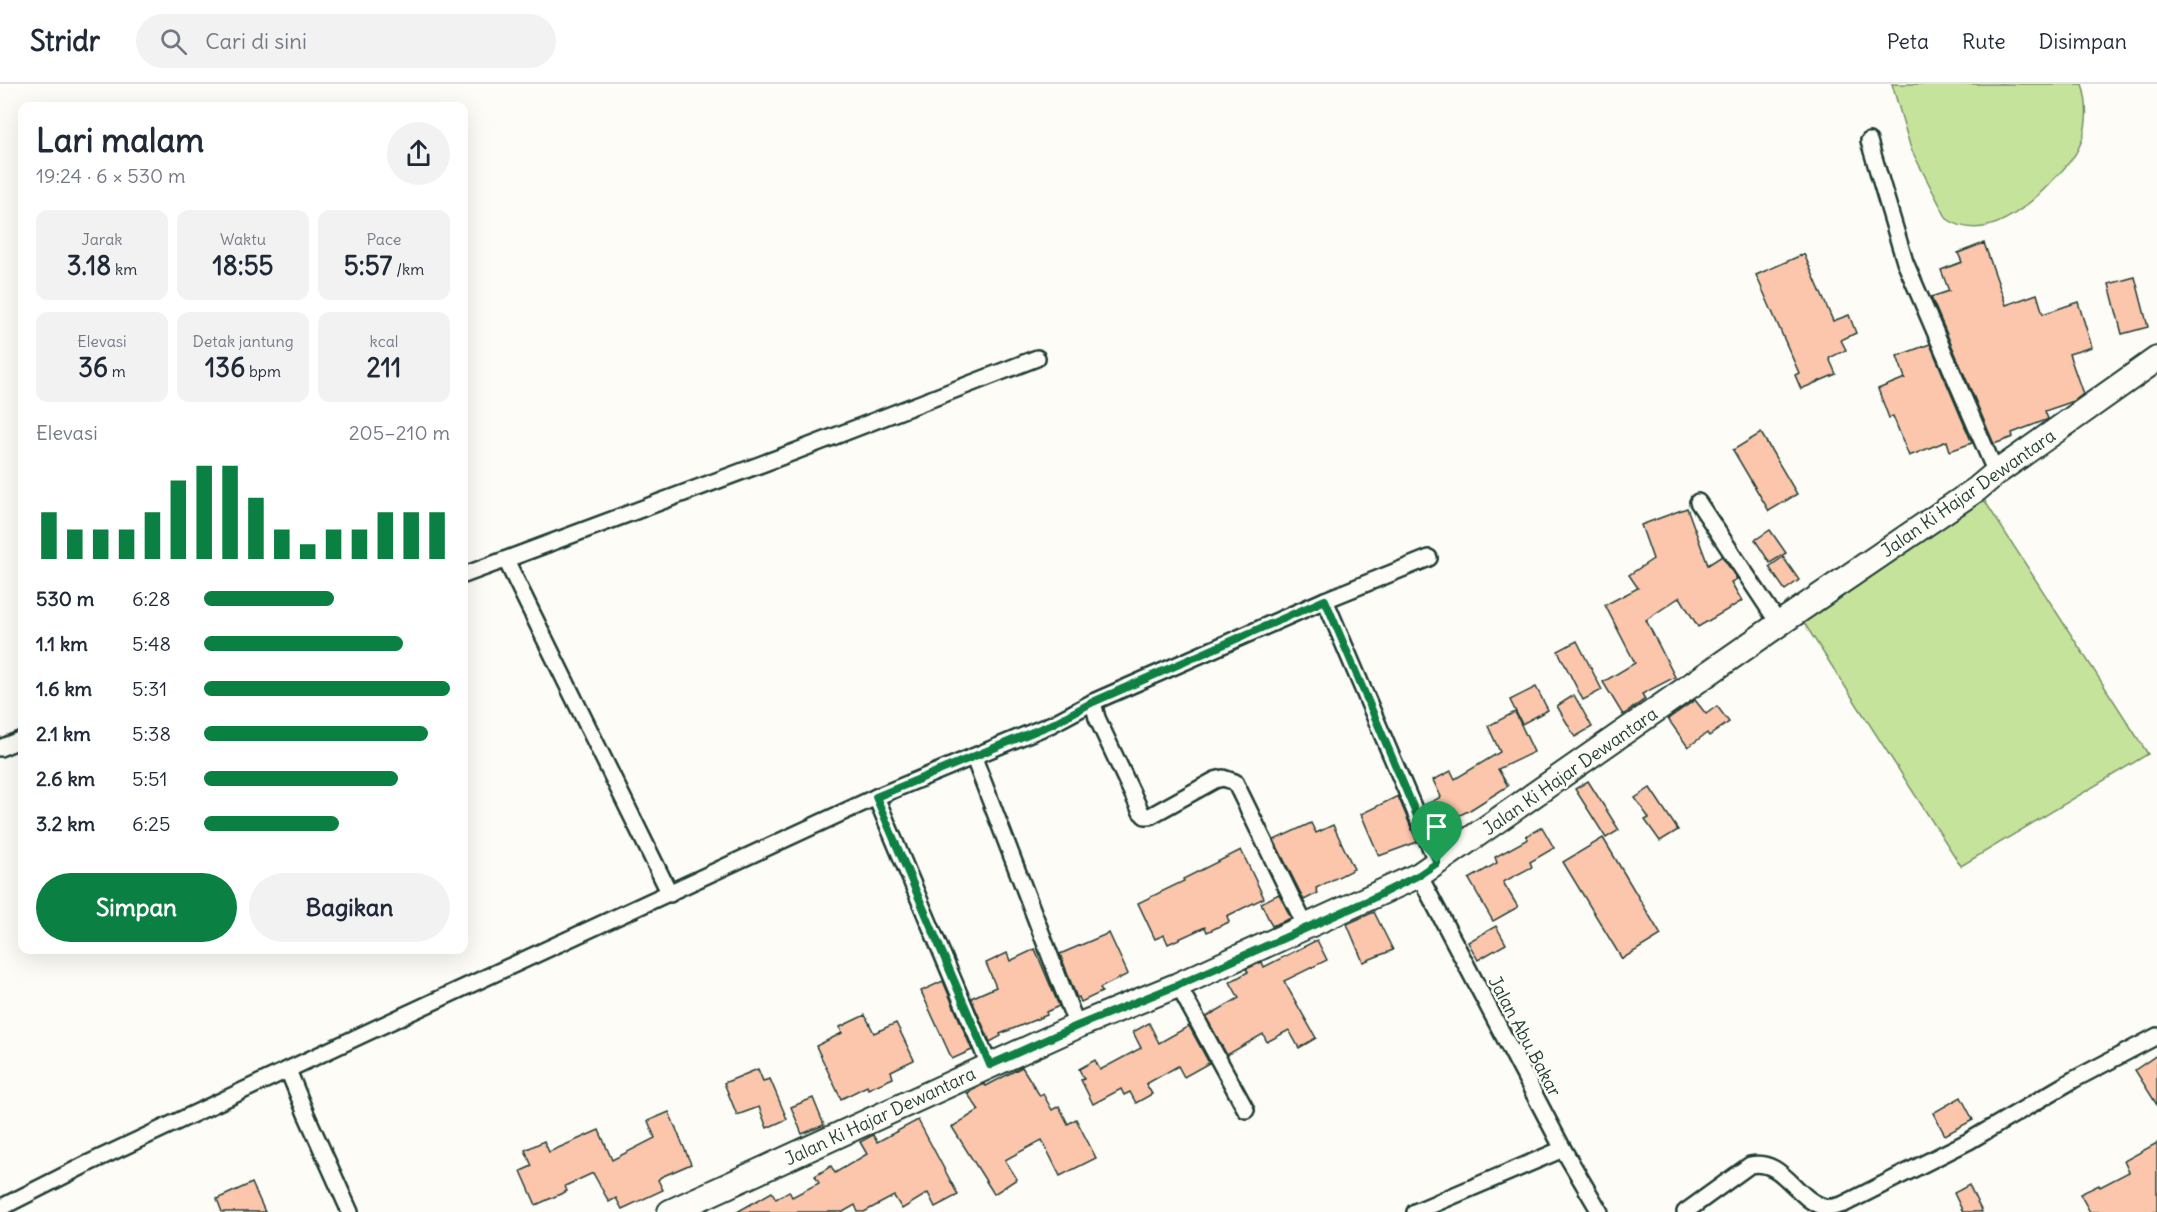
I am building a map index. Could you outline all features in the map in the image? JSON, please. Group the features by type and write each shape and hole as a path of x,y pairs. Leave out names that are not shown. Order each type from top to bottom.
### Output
{"main road":[{"name":"Jalan Ki Hajar Dewantara","path":"670,1212 1077,1026 1178,985 1428,869 1977,489 1996,473 2157,359"}],"street":[{"path":"1869,141 1905,262 1996,473"},
{"path":"468,574 805,448 1037,358"},
{"path":"1698,502 1779,624"},
{"path":"0,1208 288,1070 876,797 975,758 1052,724 1093,702 1325,600 1429,558"},
{"path":"506,560 670,894"},
{"name":"Jalan Abu Bakar","path":"1325,600 1428,869 1563,1149 1600,1212"},
{"path":"1093,702 1097,718 1141,812 1145,816 1169,807 1215,780 1223,778 1235,782 1306,927"},
{"path":"0,748 18,741"},
{"path":"975,758 1077,1026"},
{"path":"876,797 990,1065"},
{"path":"1178,985 1246,1110"},
{"path":"1685,1212 1750,1165 1762,1163 1772,1167 1813,1201 1826,1207 1844,1204 1968,1141 2073,1080 2157,1036"},
{"path":"288,1070 351,1212"},
{"path":"1415,1212 1563,1149"}],"green space":[{"path":"1892,84 2082,84 2086,110 2081,143 2066,166 2018,211 1991,225 1976,228 1961,226 1947,219 1911,149"},
{"path":"1977,489 2148,754 1961,866 1797,612"}],"building":[{"path":"1984,243 2006,305 2037,294 2043,314 2078,302 2092,347 2069,354 2083,394 2074,401 2045,411 2048,419 2012,433 2013,437 1994,444 1931,297 1949,291 1941,270 1962,262 1958,253"},
{"path":"1804,254 1833,321 1849,315 1856,333 1841,340 1846,350 1829,358 1836,374 1801,389 1795,375 1799,373 1756,275"},
{"path":"2135,277 2148,327 2122,334 2109,284"},
{"path":"1930,344 1972,443 1950,451 1947,441 1909,456 1893,416 1889,418 1878,389 1905,378 1897,356"},
{"path":"1761,433 1797,494 1769,511 1733,450"},
{"path":"1687,508 1708,565 1722,556 1737,579 1731,582 1742,601 1698,627 1680,597 1646,620 1675,677 1642,694 1645,699 1623,715 1603,682 1635,663 1605,605 1638,588 1629,575 1653,559 1641,525"},
{"path":"1770,530 1786,553 1770,563 1755,540"},
{"path":"1783,557 1799,580 1785,590 1769,567"},
{"path":"1577,641 1602,690 1583,700 1558,651"},
{"path":"1536,687 1548,710 1522,724 1510,700"},
{"path":"1574,695 1592,727 1575,737 1557,706"},
{"path":"1695,700 1706,714 1717,706 1729,722 1709,736 1707,733 1688,747 1668,719"},
{"path":"1515,712 1534,752 1498,769 1508,786 1450,820 1455,832 1438,840 1423,806 1441,797 1433,780 1451,771 1455,779 1500,752 1488,726"},
{"path":"1588,781 1619,830 1606,838 1575,789"},
{"path":"1650,788 1678,830 1660,841 1645,820 1649,818 1635,798"},
{"path":"1398,796 1417,842 1379,856 1361,814"},
{"path":"1311,823 1316,833 1333,825 1354,869 1316,888 1318,893 1304,900 1274,840"},
{"path":"1542,827 1554,848 1530,862 1532,867 1503,882 1518,907 1493,921 1469,879 1497,863 1495,857 1528,839 1526,836"},
{"path":"1603,838 1661,935 1622,959 1563,862"},
{"path":"1241,850 1264,898 1227,916 1229,922 1207,932 1205,927 1168,944 1164,935 1155,939 1138,903"},
{"path":"1279,894 1291,918 1272,926 1261,903"},
{"path":"1374,912 1393,950 1363,962 1347,924"},
{"path":"1496,926 1506,944 1478,960 1468,942"},
{"path":"1109,933 1128,974 1100,988 1102,992 1081,1002 1079,997 1077,998 1060,954"},
{"path":"1317,940 1327,960 1284,981 1316,1038 1299,1048 1289,1030 1267,1042 1263,1034 1227,1055 1206,1017 1239,998 1230,982 1248,972 1246,969 1262,962 1264,967"},
{"path":"1035,949 1059,1006 1046,1012 1047,1015 1000,1034 1001,1036 990,1042 971,998 996,987 986,963 1007,953 1010,961"},
{"path":"943,981 972,1050 952,1059 921,991"},
{"path":"865,1015 874,1033 896,1023 914,1060 891,1071 893,1078 868,1089 867,1086 841,1099 816,1046 842,1033 840,1027"},
{"path":"1149,1023 1159,1043 1189,1026 1209,1063 1184,1077 1178,1066 1146,1084 1152,1094 1136,1103 1130,1092 1124,1095 1121,1089 1093,1104 1081,1080 1084,1079 1079,1069 1095,1060 1100,1070 1141,1048 1133,1032"},
{"path":"2157,1055 2157,1105 2135,1070"},
{"path":"1022,1067 1040,1096 1043,1094 1052,1110 1059,1106 1068,1124 1076,1119 1096,1158 1060,1176 1042,1140 1005,1160 1017,1179 994,1194 952,1127 979,1110 967,1093"},
{"path":"758,1069 763,1081 770,1079 787,1119 767,1128 759,1107 737,1115 724,1083"},
{"path":"1961,1097 1973,1120 1945,1135 1933,1113"},
{"path":"813,1098 824,1125 802,1134 791,1107"},
{"path":"669,1112 691,1164 661,1177 658,1180 663,1190 622,1209 616,1198 609,1202 593,1173 565,1186 567,1191 536,1205 521,1171 532,1166 525,1150 544,1141 549,1152 599,1130 612,1160 655,1138 648,1121"},
{"path":"918,1120 958,1195 935,1207 928,1193 902,1209 894,1196 864,1212 858,1212 855,1205 843,1212 737,1212 772,1192 776,1199 789,1191 792,1197 819,1183 815,1176 831,1166 835,1173 867,1154 860,1142 873,1135 877,1142"},
{"path":"2157,1143 2157,1212 2090,1212 2080,1194 2099,1185 2100,1187 2129,1172 2124,1161"},
{"path":"252,1183 265,1212 222,1212 217,1199"},
{"path":"1969,1185 1982,1212 1963,1212 1954,1193"}],"route":[{"path":"1325,600 1437,863 1419,875 1365,902 990,1065 876,797 975,758 1052,724 1093,702 1325,600"}]}
